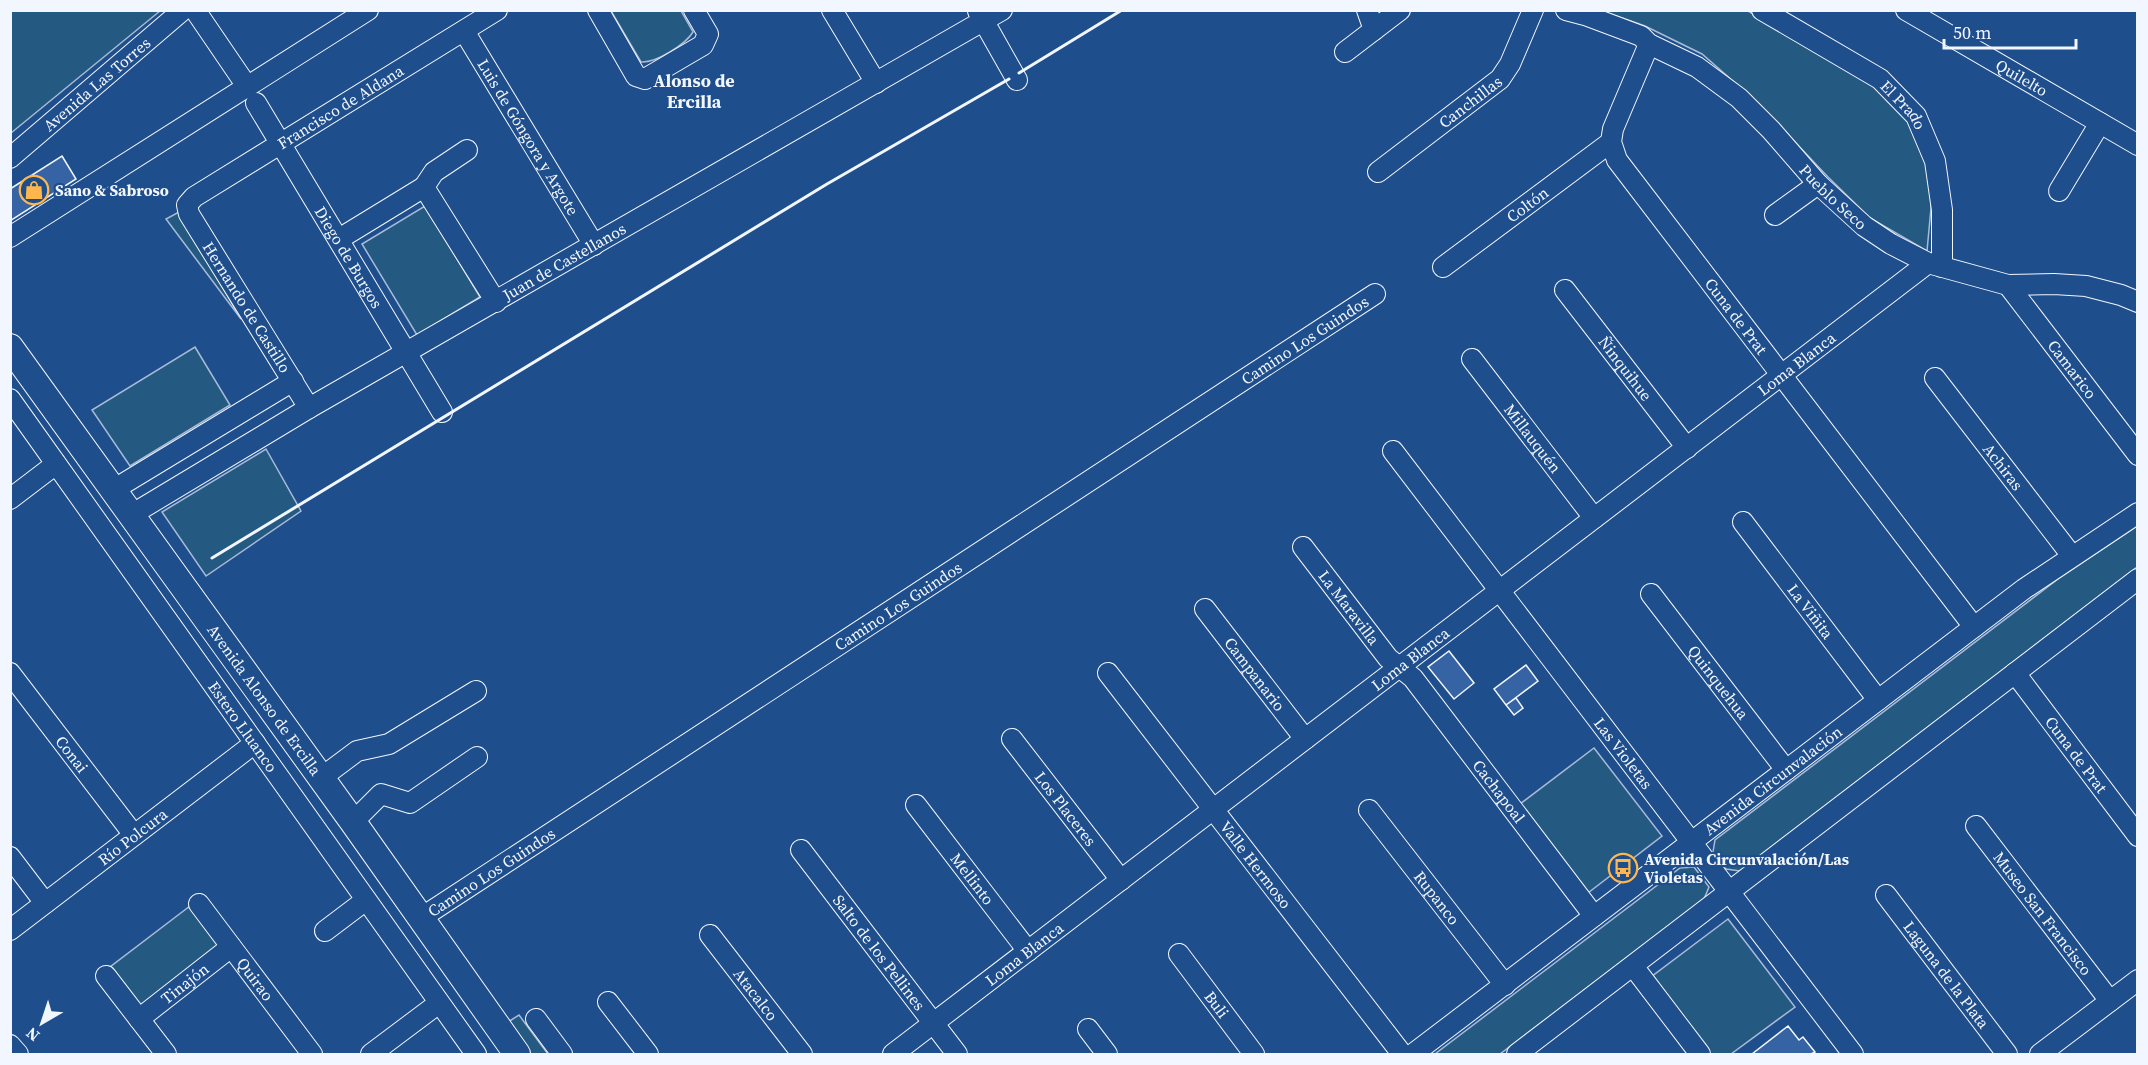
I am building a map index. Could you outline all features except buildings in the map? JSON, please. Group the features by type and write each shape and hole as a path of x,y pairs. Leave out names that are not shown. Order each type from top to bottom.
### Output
{"main road":[{"name":"Avenida Alonso de Ercilla","path":"10,347 517,1054"}],"street":[{"name":"Avenida Las Torres","path":"10,158 183,10"},
{"path":"195,10 242,79"},
{"path":"10,237 368,10"},
{"name":"Francisco de Aldana","path":"187,205 194,197 279,143 497,10"},
{"path":"598,10 636,76 645,79 703,45 708,34 694,10"},
{"path":"832,10 876,83"},
{"name":"Juan de Castellanos","path":"130,515 309,408 876,83 981,16 1002,10"},
{"path":"1367,10 1374,30"},
{"path":"1345,52 1400,10"},
{"name":"Canchillas","path":"1378,172 1500,79 1508,70 1533,10"},
{"name":"Pueblo Seco","path":"1566,10 1641,36 1649,44 1698,66 1738,98 1771,130 1818,184 1864,226 1891,244 1935,265 2008,285 2086,286 2138,302"},
{"name":"El Prado","path":"1762,10 1880,80 1916,116 1935,161 1942,210 1935,265"},
{"name":"Quilelto","path":"1906,10 2138,145"},
{"path":"981,16 1017,80"},
{"name":"Luis de Góngora y Argote","path":"464,31 594,245"},
{"path":"1611,142 1615,122 1649,44"},
{"name":"Diego de Burgos","path":"256,103 442,412"},
{"path":"2059,191 2100,123"},
{"name":"Coltón","path":"1443,267 1611,142"},
{"name":"Cuna de Prat","path":"1611,142 1617,160 1974,627"},
{"path":"339,239 424,187 434,172 467,150"},
{"path":"1775,215 1818,184"},
{"path":"424,187 496,302"},
{"name":"Hernando de Castillo","path":"187,205 189,214 309,408"},
{"name":"Loma Blanca","path":"892,1054 1781,375 1935,265"},
{"name":"Camarico","path":"2008,285 2138,455"},
{"name":"Ñinquihue","path":"1565,291 1687,448"},
{"name":"Camino Los Guindos","path":"421,918 1375,294"},
{"name":"Millauquén","path":"1472,359 1594,518"},
{"name":"Achiras","path":"1935,378 2072,556"},
{"path":"113,490 293,381"},
{"name":"Estero Lluanco","path":"10,399 476,1054"},
{"name":"Las Violetas","path":"1393,452 1853,1054"},
{"path":"10,499 56,464"},
{"name":"Avenida Circunvalación","path":"1413,1054 1974,627 2072,556 2138,513"},
{"name":"La Viñita","path":"1743,522 1878,700"},
{"name":"La Maravilla","path":"1303,547 1388,658 1400,667"},
{"path":"1516,1054 2138,579"},
{"name":"Quinquehua","path":"1651,594 1786,770"},
{"name":"Campanario","path":"1205,609 1305,739"},
{"name":"Cachapoal","path":"1400,667 1413,678 1594,916"},
{"name":"Conai","path":"10,673 134,835"},
{"name":"Valle Hermoso","path":"1108,673 1402,1054"},
{"name":"Cuna de Prat","path":"2015,673 2138,836"},
{"path":"321,778 346,757 357,751 389,744 476,691"},
{"name":"Los Placeres","path":"1012,739 1121,880"},
{"name":"Río Polcura","path":"10,930 255,743"},
{"path":"352,822 381,794 410,803 477,758"},
{"name":"Mellinto","path":"916,806 1028,951"},
{"name":"Rupanco","path":"1369,810 1505,985"},
{"name":"Museo San Francisco","path":"1976,826 2110,1001"},
{"name":"Salto de los Pellines","path":"801,850 957,1054"},
{"path":"10,857 45,903"},
{"name":"Laguna de la Plata","path":"1886,895 2007,1054"},
{"path":"325,931 366,900"},
{"name":"Quirao","path":"199,904 312,1054"},
{"name":"Atacalco","path":"710,935 802,1054"},
{"name":"Tinajón","path":"139,1019 231,948"},
{"name":"Buli","path":"1179,954 1254,1054"},
{"path":"1633,966 1700,1054"},
{"path":"106,976 166,1054"},
{"path":"2040,1054 2138,980"},
{"path":"608,1002 648,1054"},
{"path":"371,1054 439,1003"},
{"path":"536,1019 561,1054"},
{"path":"1088,1029 1107,1054"},
{"path":"10,1045 18,1054"}],"shaded area":[{"path":"11,10 160,10 160,11 11,133"},
{"path":"611,11 681,11 693,32 670,52 654,60 641,62"},
{"path":"1602,11 1748,11 1881,88 1912,126 1929,162 1931,208 1927,251 1870,218 1758,103 1702,54 1645,26"},
{"path":"425,206 480,297 417,335 362,244"},
{"path":"179,212 241,319 166,219"},
{"path":"195,347 230,405 130,466 92,410"},
{"path":"266,449 301,511 206,576 162,512"},
{"path":"2137,526 2137,567 1740,871 1726,869 1713,852 1715,840 2058,579"},
{"path":"1594,748 1662,836 1584,896 1516,807"},
{"path":"1694,867 1709,887 1704,899 1500,1054 1435,1054 1680,868"},
{"path":"190,906 222,948 142,1009 110,967"},
{"path":"1728,919 1795,1007 1731,1054 1709,1054 1651,977"},
{"path":"519,1015 548,1054 531,1054 508,1022"}],"wall":[{"path":"1019,73 1122,10"},
{"path":"212,558 827,184 1009,79"}],"power":[{"path":"10,13 13,10"}],"place":[{"name":"Sano & Sabroso","path":"34,190"},
{"name":"Avenida Circunvalación/Las Violetas","path":"1623,868"}],"district":[{"name":"Alonso de Ercilla","path":"694,91"}]}
